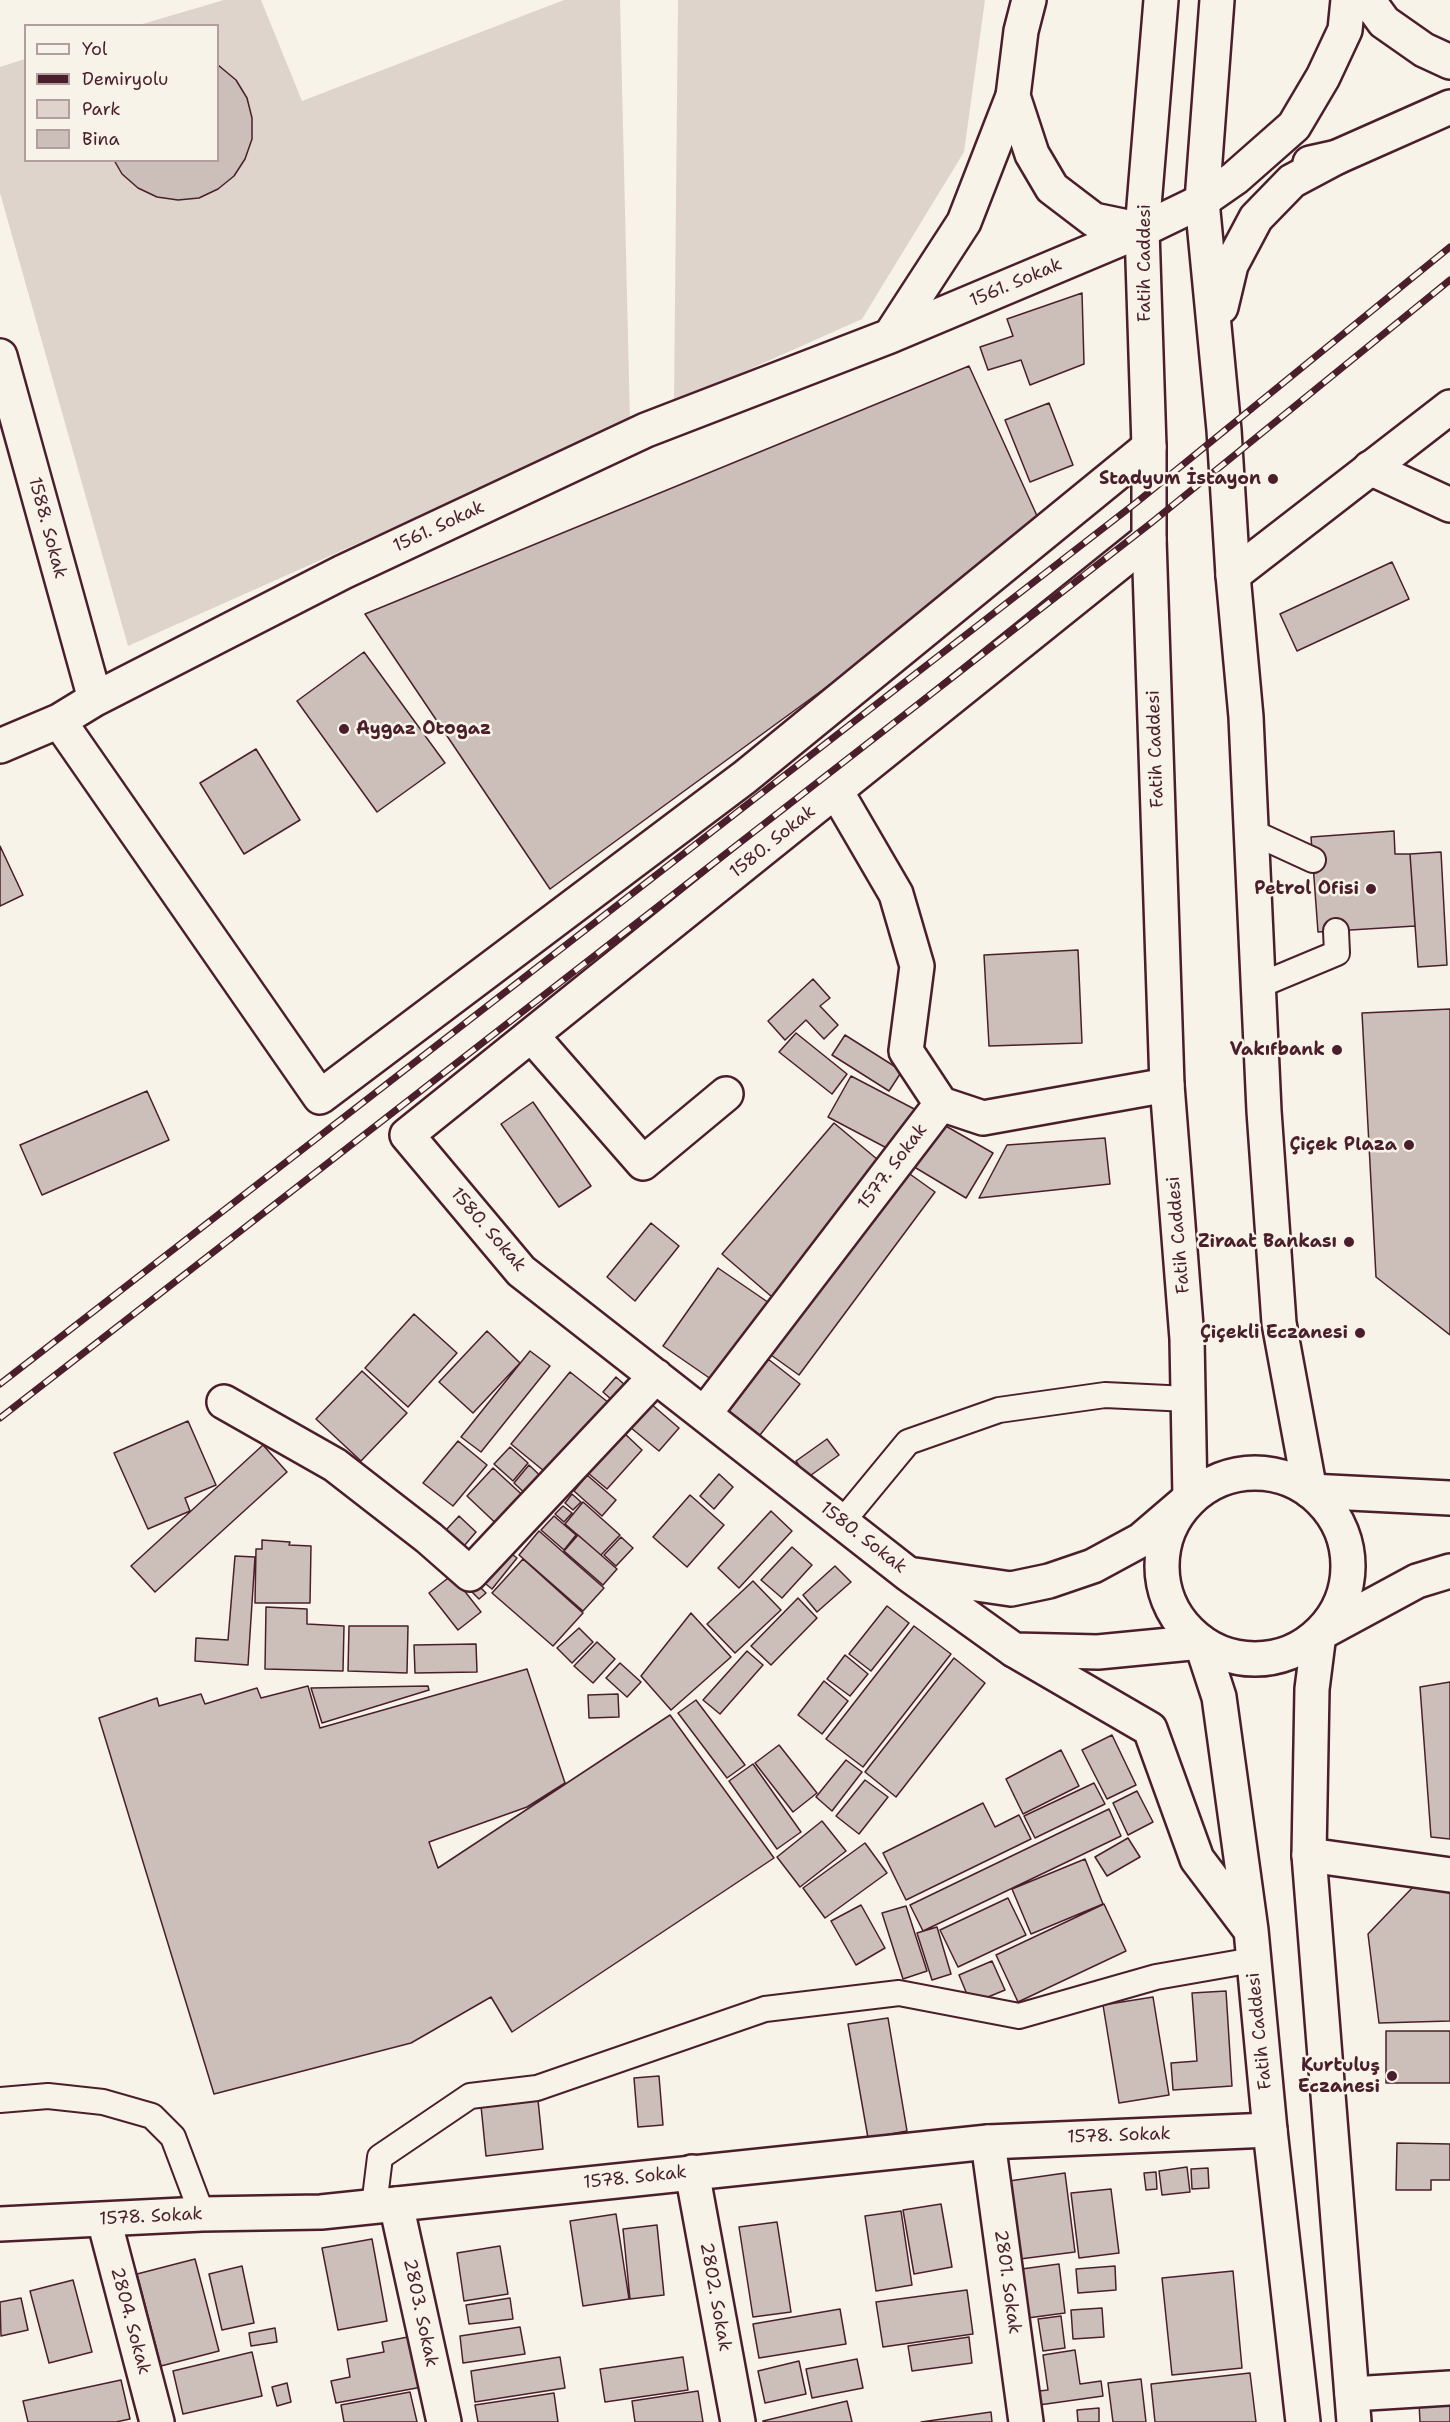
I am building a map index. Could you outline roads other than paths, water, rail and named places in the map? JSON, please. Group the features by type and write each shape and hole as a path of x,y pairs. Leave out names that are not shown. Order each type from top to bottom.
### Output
{"street":[{"path":"890,336 964,222 1013,96 1021,31 1029,0"},
{"name":"Fatih Caddesi","path":"1161,0 1142,230 1149,447 1149,539 1167,1085 1187,1339 1190,1498"},
{"path":"1218,0 1202,201 1224,430 1233,575 1246,717 1264,1111 1279,1323 1310,1491"},
{"name":"1561. Sokak","path":"0,746 59,721 95,699 343,572 646,430 890,336 1142,230 1202,201 1234,178 1294,126 1323,77 1345,30 1348,0"},
{"path":"1368,0 1384,22 1424,50 1450,62"},
{"path":"1013,96 1032,154 1052,188 1094,220 1142,230"},
{"path":"1215,335 1231,265 1256,218 1292,181 1337,157 1450,107"},
{"path":"1234,178 1337,157"},
{"name":"1588. Sokak","path":"0,356 95,699"},
{"path":"1233,575 1450,407"},
{"path":"59,721 320,1097 745,777 1149,447"},
{"path":"1370,468 1450,505"},
{"name":"1580. Sokak","path":"1149,539 407,1135 521,1271 908,1574 1014,1650 1150,1729 1197,1859 1252,1945"},
{"name":"1580. Sokak","path":"836,791 896,894 917,966 906,1051 941,1104"},
{"path":"532,1036 644,1163 726,1094"},
{"path":"941,1104 983,1118 1167,1085"},
{"name":"1577. Sokak","path":"705,1413 941,1104"},
{"path":"224,1402 335,1465 429,1538 470,1574 656,1376"},
{"path":"908,1574 1011,1590 1049,1581 1093,1566 1141,1540 1190,1498 1217,1481 1249,1473 1281,1477 1310,1491 1329,1510 1342,1533 1348,1560 1346,1587 1343,1595 1336,1612 1319,1634 1312,1689 1309,1855 1353,2408 1450,2388"},
{"path":"1310,1491 1450,1498"},
{"path":"1190,1498 1174,1520 1163,1545 1161,1573 1168,1600 1181,1624 1201,1642 1230,1656 1262,1659 1293,1652 1319,1634 1417,1581 1450,1571"},
{"path":"1014,1650 1098,1652 1201,1642"},
{"name":"Fatih Caddesi","path":"1201,1642 1219,1697 1252,1945 1303,2422"},
{"path":"1309,1855 1450,1875"},
{"name":"1578. Sokak","path":"0,2224 202,2214 321,2212 987,2142 1270,2130"},
{"name":"2801. Sokak","path":"987,2142 1026,2422"},
{"name":"2802. Sokak","path":"692,2172 738,2422"},
{"name":"2803. Sokak","path":"385,2205 444,2422"},
{"name":"2804. Sokak","path":"104,2220 157,2422"}],"lane":[{"path":"1252,832 1313,860"},
{"path":"1258,986 1337,953 1336,931"},
{"path":"842,1522 908,1442 999,1410 1105,1395 1188,1400"},
{"path":"385,2205 380,2157 470,2096 537,2088 765,2009 899,1993 1019,2016 1156,1977 1252,1945"},
{"path":"0,2100 48,2096 70,2098 103,2102 152,2116 173,2137 202,2214"}],"railway":[{"path":"0,1384 1137,502 1450,247"},
{"path":"0,1418 1151,523 1450,280"}],"place":[{"name":"Stadyum İstayon","path":"1273,479"},
{"name":"Aygaz Otogaz","path":"344,729"},
{"name":"Petrol Ofisi","path":"1371,889"},
{"name":"Vakıfbank","path":"1337,1050"},
{"name":"Çiçek Plaza","path":"1409,1145"},
{"name":"Ziraat Bankası","path":"1349,1242"},
{"name":"Çiçekli Eczanesi","path":"1360,1333"},
{"name":"Kurtuluş Eczanesi","path":"1392,2076"}]}
